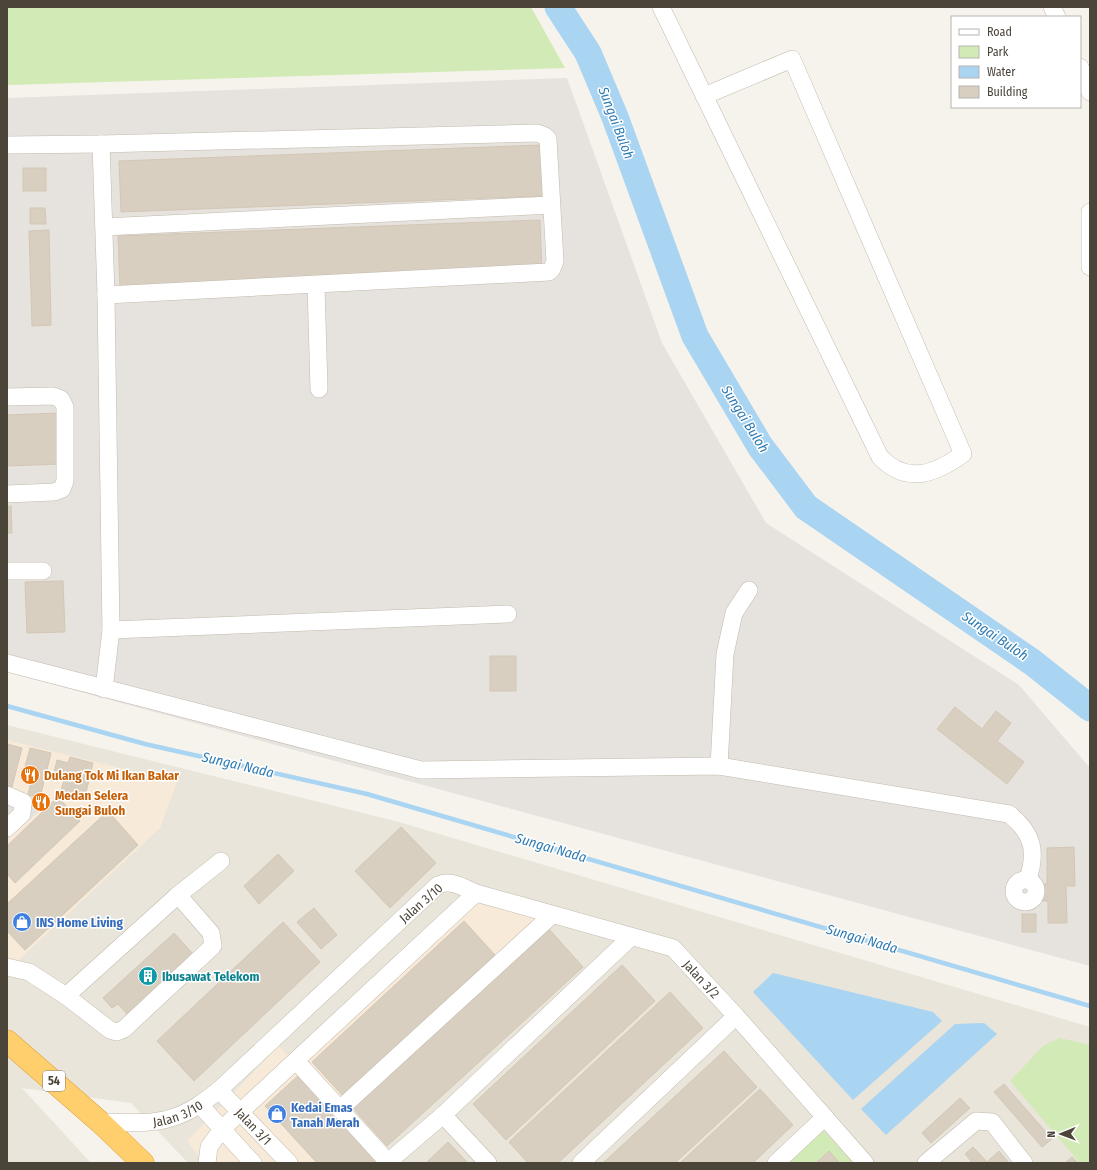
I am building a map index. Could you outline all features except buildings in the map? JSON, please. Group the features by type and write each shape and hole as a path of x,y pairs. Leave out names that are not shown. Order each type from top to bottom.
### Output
{"highway":[{"name":"54","path":"7,1041 100,1122 142,1163"}],"street":[{"path":"661,7 704,96 880,457 893,468 910,474 924,474 952,462 963,454 792,59 704,96"},
{"path":"1052,7 1056,16"},
{"path":"1081,70 1090,92"},
{"path":"7,145 537,133 545,136 549,143 555,261 549,272 106,295"},
{"path":"101,144 106,295 111,630 104,689"},
{"path":"104,227 551,205"},
{"path":"1090,212 1090,267"},
{"path":"316,284 319,389"},
{"path":"7,397 53,396 61,399 65,407 64,485 59,491 7,494"},
{"path":"7,571 43,570"},
{"path":"719,766 725,654 734,613 749,590"},
{"path":"111,630 508,614"},
{"path":"7,663 421,770 719,766 1009,814 1019,824 1033,846 1033,864 1028,880"},
{"path":"7,795 23,802 22,814 7,828"},
{"path":"66,996 178,895 221,860"},
{"name":"Jalan 3/10","path":"100,1122 138,1122 170,1119 200,1105 219,1090 438,885 444,882 452,883 476,893"},
{"path":"207,1163 209,1147 222,1129 242,1113 476,893"},
{"name":"Jalan 3/2","path":"476,893 673,948 736,1016 865,1163"},
{"path":"7,967 29,972 66,996 110,1030 117,1032 124,1029 213,946 212,933 178,895"},
{"path":"340,1109 552,915"},
{"path":"296,1061 389,1162 443,1115 632,937"},
{"path":"581,1163 736,1016"},
{"name":"Jalan 3/1","path":"219,1090 289,1163"},
{"name":"Jalan 3/1","path":"200,1105 253,1163"},
{"path":"443,1115 488,1163"},
{"path":"776,1163 825,1117"},
{"path":"926,1163 976,1121 992,1122 1024,1163"}],"shaded area":[{"path":"567,78 662,343 766,523 1019,685 1090,768 1090,966 7,672 7,98"},
{"path":"7,725 399,822 1090,1027 1090,1163 188,1163 131,1103 22,1088 91,1163 7,1163"},
{"path":"7,740 177,782 160,828 7,971"},
{"path":"7,792 48,803 7,840"},
{"path":"477,900 543,917 340,1103 304,1064"},
{"path":"279,1046 386,1163 204,1163 187,1141"}],"green space":[{"path":"7,7 531,7 565,68 7,85"},
{"path":"1060,1038 1090,1045 1090,1163 1080,1163 1010,1081 1044,1045"},
{"path":"823,1130 853,1163 788,1163"}],"water":[{"path":"773,973 933,1012 942,1021 853,1100 753,992"},
{"path":"984,1023 997,1034 886,1135 861,1109 955,1024"}],"waterway":[{"name":"Sungai Buloh","path":"558,7 588,53 615,117 695,336 760,446 806,507 1032,662 1090,708"},
{"name":"Sungai Nada","path":"7,706 145,744 367,794 1090,1006"}],"place":[{"name":"Dulang Tok Mi Ikan Bakar","path":"30,775"},
{"name":"Medan Selera Sungai Buloh","path":"41,802"},
{"name":"INS Home Living","path":"22,922"},
{"name":"Ibusawat Telekom","path":"148,976"},
{"name":"Kedai Emas Tanah Merah","path":"277,1114"}]}
